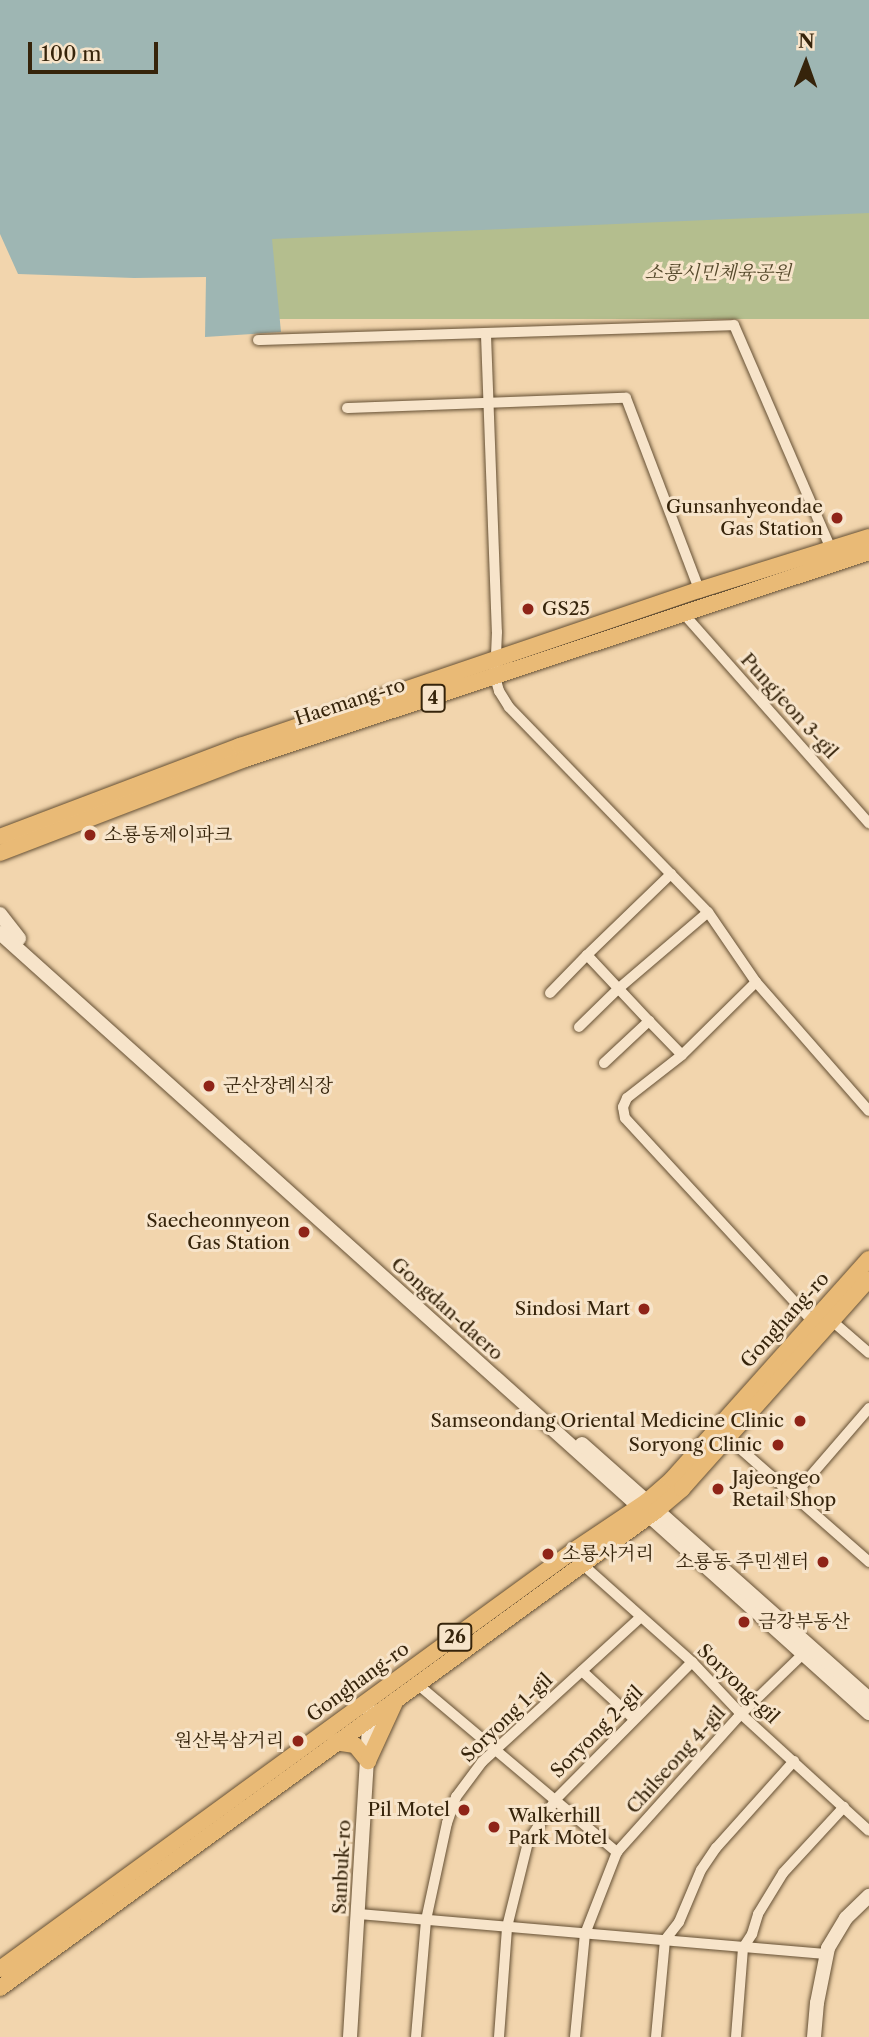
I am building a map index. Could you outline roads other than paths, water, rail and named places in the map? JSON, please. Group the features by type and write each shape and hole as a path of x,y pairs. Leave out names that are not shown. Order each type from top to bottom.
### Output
{"main road":[{"name":"Haemang-ro","path":"0,853 245,759 705,606 835,556 869,537"},
{"name":"Haemang-ro","path":"0,837 240,746 699,590 835,556 869,552"},
{"name":"Gonghang-ro","path":"0,1988 581,1563 647,1509 869,1259"},
{"name":"Gonghang-ro","path":"0,1969 370,1699 647,1509 682,1489 869,1279"},
{"path":"335,1742 355,1745 368,1761 398,1696"}],"street":[{"path":"258,340 486,335 734,325 835,556"},
{"path":"486,335 495,677 509,707 708,912 756,982 869,1111"},
{"path":"347,408 626,398 705,606"},
{"name":"Pungjeon 3-gil","path":"683,613 869,823"},
{"path":"550,993 671,874"},
{"path":"579,1027 618,989 708,912"},
{"path":"0,914 19,939"},
{"name":"Gongdan-daero","path":"0,922 647,1509"},
{"name":"Gongdan-daero","path":"0,933 806,1651 869,1713"},
{"path":"587,955 682,1055"},
{"path":"756,982 682,1055 627,1098 623,1107 625,1118 812,1321"},
{"path":"604,1063 649,1021"},
{"path":"831,1320 869,1353"},
{"path":"794,1495 869,1408"},
{"path":"728,1438 869,1562"},
{"name":"Soryong-gil","path":"581,1563 692,1662 741,1714 869,1831"},
{"name":"Soryong 1-gil","path":"416,2037 426,1920 447,1823 456,1797 497,1748 641,1617"},
{"name":"Gongdan-daero","path":"806,1651 869,1699"},
{"name":"Chilseong 4-gil","path":"575,2037 585,1934 617,1853 741,1714 806,1651"},
{"name":"Soryong 2-gil","path":"499,2037 507,1927 528,1842 555,1799 692,1662"},
{"path":"582,1671 634,1719"},
{"path":"416,1683 497,1748 617,1853"},
{"name":"Sanbuk-ro","path":"350,2037 370,1699"},
{"path":"656,2037 665,1940 679,1922 701,1870 716,1848 794,1761"},
{"path":"736,2037 743,1948 752,1934 770,1891 844,1807"},
{"path":"814,2037 826,1954 846,1918 869,1896"},
{"path":"358,1914 826,1954"}],"water":[{"path":"0,0 869,0 869,213 272,239 281,332 205,337 206,277 134,278 18,274 0,234"}],"place":[{"name":"Gunsanhyeondae Gas Station","path":"837,518"},
{"name":"GS25","path":"528,609"},
{"name":"소룡동제이파크","path":"90,835"},
{"name":"군산장례식장","path":"209,1086"},
{"name":"Saecheonnyeon Gas Station","path":"304,1232"},
{"name":"Sindosi Mart","path":"644,1309"},
{"name":"Samseondang Oriental Medicine Clinic","path":"800,1421"},
{"name":"Soryong Clinic","path":"778,1445"},
{"name":"Jajeongeo Retail Shop","path":"718,1489"},
{"name":"소룡사거리","path":"548,1554"},
{"name":"소룡동 주민센터","path":"823,1562"},
{"name":"금강부동산","path":"744,1622"},
{"name":"원산북삼거리","path":"298,1741"},
{"name":"Pil Motel","path":"464,1810"},
{"name":"Walkerhill Park Motel","path":"494,1827"}],"park label":[{"name":"소룡시민체육공원","path":"718,273"}]}
